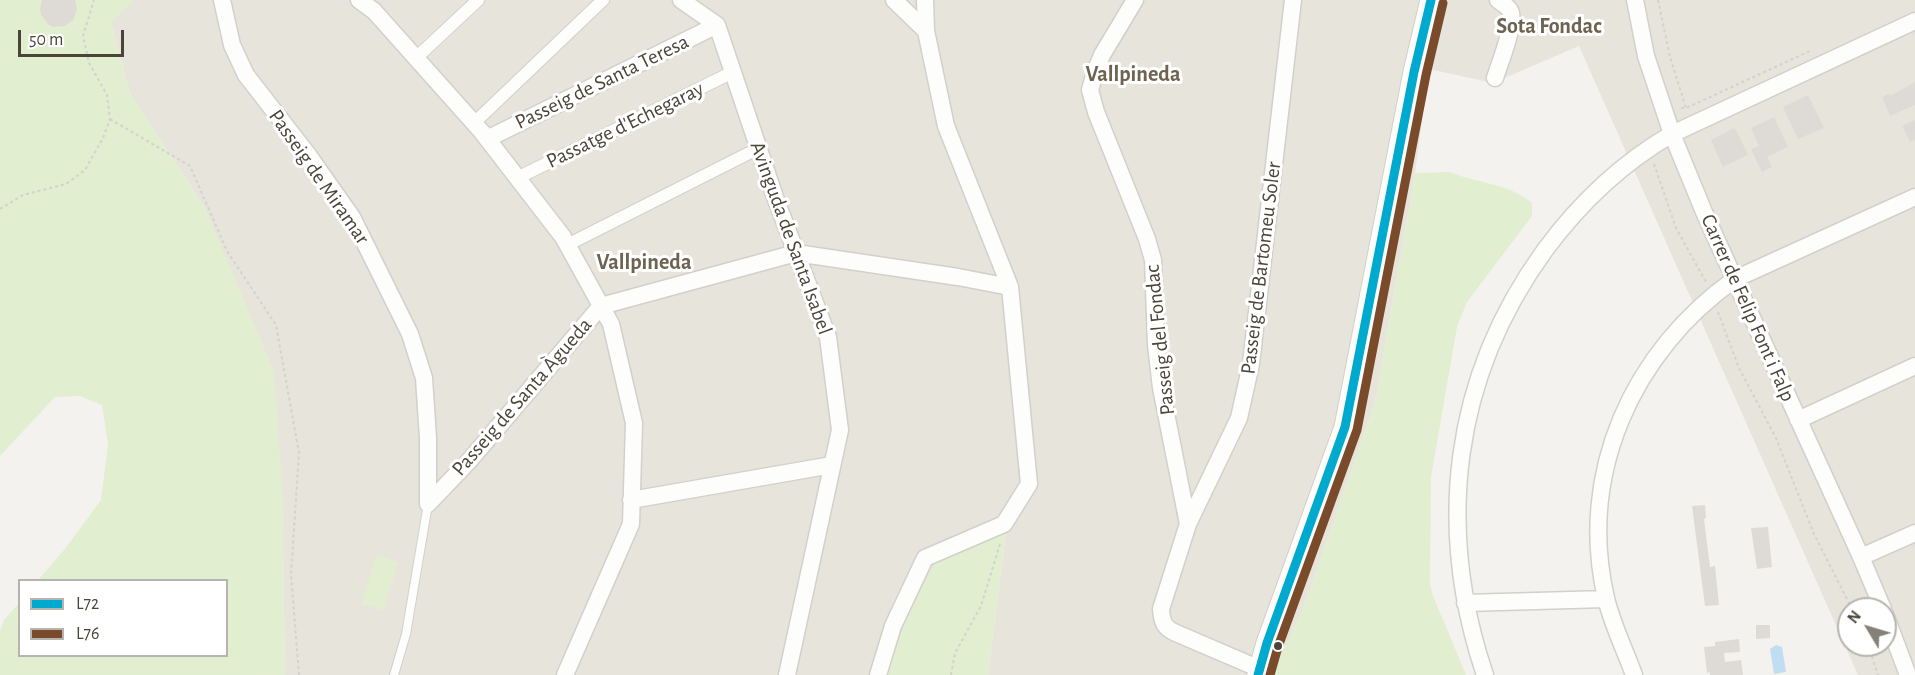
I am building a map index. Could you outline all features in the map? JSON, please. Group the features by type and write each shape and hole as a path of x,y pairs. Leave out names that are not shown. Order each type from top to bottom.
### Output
{"street":[{"name":"Passeig de Miramar","path":"222,0 232,45 246,75 309,156 352,217 410,334 424,378 428,438 428,504"},
{"path":"359,0 374,11 487,139 567,245 611,324 634,423 631,524 566,675"},
{"path":"416,58 478,0"},
{"path":"474,123 603,0"},
{"path":"681,0 717,25"},
{"path":"894,0 926,31"},
{"path":"878,675 893,626 925,558 1004,524 1029,484 1010,287 946,126 926,31 925,0"},
{"name":"Passeig del Fondac","path":"1135,0 1102,55 1090,90 1096,112 1147,238 1153,260 1156,345 1161,388 1188,524 1161,609 1162,620 1167,629 1259,672"},
{"name":"Passeig de Bartomeu Soler","path":"1188,524 1239,418 1251,364 1293,0"},
{"path":"1259,672 1267,643 1345,427 1414,72 1431,0"},
{"name":"Carrer de Felip Font i Falp","path":"1635,0 1647,56 1672,134 1704,212 1878,597"},
{"path":"1495,78 1510,28 1511,13 1501,1"},
{"path":"1485,675 1474,643 1465,603 1458,549 1457,521 1461,455 1474,395 1498,329 1532,268 1556,235 1595,193 1650,147 1672,134 1915,21"},
{"name":"Avinguda de Santa Isabel","path":"717,25 796,253 828,337 840,430 787,675"},
{"name":"Passeig de Santa Teresa","path":"487,139 717,25"},
{"name":"Passatge d'Echegaray","path":"517,178 733,72"},
{"path":"567,245 759,148"},
{"path":"1634,675 1606,599 1600,559 1600,499 1608,456 1633,390 1687,319 1735,279 1915,197"},
{"name":"Passeig de Santa Àgueda","path":"428,504 469,461 601,306 796,253 1010,287"},
{"path":"1798,420 1915,366"},
{"path":"631,500 832,465"},
{"path":"1861,557 1915,533"},
{"path":"1465,603 1606,599"},
{"path":"1897,646 1908,675"}],"lane":[{"name":"Passeig de Miramar","path":"394,675 406,634 428,504"}],"path":[{"path":"0,209 23,195 66,184 85,170 103,138 110,119 107,95 90,63 83,36 94,0"},
{"path":"1658,0 1670,57 1691,125"},
{"path":"1663,109 1686,108 1815,49"},
{"path":"110,119 190,166 227,251 276,325 299,453 291,575 299,675"},
{"name":"Carrer de Felip Font i Falp","path":"1650,147 1660,186 1676,228 1712,296 1739,368 1780,446 1814,534 1846,597"},
{"path":"951,675 955,653 981,606 1008,517"},
{"path":"1872,657 1878,675"}],"shaded area":[{"path":"133,0 1915,0 1915,675 1858,675 1850,657 1897,657 1897,597 1837,597 1837,628 1579,46 1493,83 1429,69 1415,173 1375,403 1302,612 1272,675 988,675 1006,532 886,675 285,675 282,487 206,210 129,91 111,22"}],"green space":[{"path":"0,0 133,0 111,23 129,91 206,210 274,371 282,487 285,675 0,675 0,631 4,620 18,604 18,657 228,657 228,579 39,579 64,550 101,500 108,444 102,405 80,396 55,397 0,456"},
{"path":"1450,172 1513,191 1532,203 1532,216 1467,302 1457,327 1431,477 1430,583 1433,596 1466,675 1272,675 1302,612 1375,403 1415,173"},
{"path":"1006,531 988,675 886,675 899,627 935,564"},
{"path":"376,555 398,562 384,610 361,604"}],"water":[{"path":"1776,645 1782,647 1786,672 1774,674 1770,649"}],"building":[{"path":"42,0 75,0 77,8 74,19 65,26 53,27 41,15"},
{"path":"1915,82 1915,105 1890,116 1882,97 1892,95"},
{"path":"1808,95 1824,128 1798,139 1783,107"},
{"path":"1774,117 1788,147 1767,157 1772,167 1762,172 1751,149 1759,146 1751,128"},
{"path":"1915,120 1915,140 1910,142 1902,126"},
{"path":"1734,128 1748,155 1723,167 1711,140"},
{"path":"1705,505 1706,518 1704,519 1710,567 1715,566 1719,605 1705,606 1692,506"},
{"path":"1768,527 1772,567 1757,569 1751,528"},
{"path":"1756,625 1770,625 1770,638 1756,639"},
{"path":"1739,639 1740,652 1724,653 1725,662 1741,660 1743,675 1710,675 1710,672 1707,673 1704,647 1715,646 1715,642"}],"transit line":[{"name":"L72","path":"1258,675 1267,643 1345,427 1414,72 1431,0"},
{"name":"L76","path":"1270,675 1278,647 1357,430 1426,75 1443,3"}],"district":[{"name":"Sota Fondac","path":"1549,26"},
{"name":"Vallpineda","path":"1133,74"},
{"name":"Vallpineda","path":"644,262"}]}
